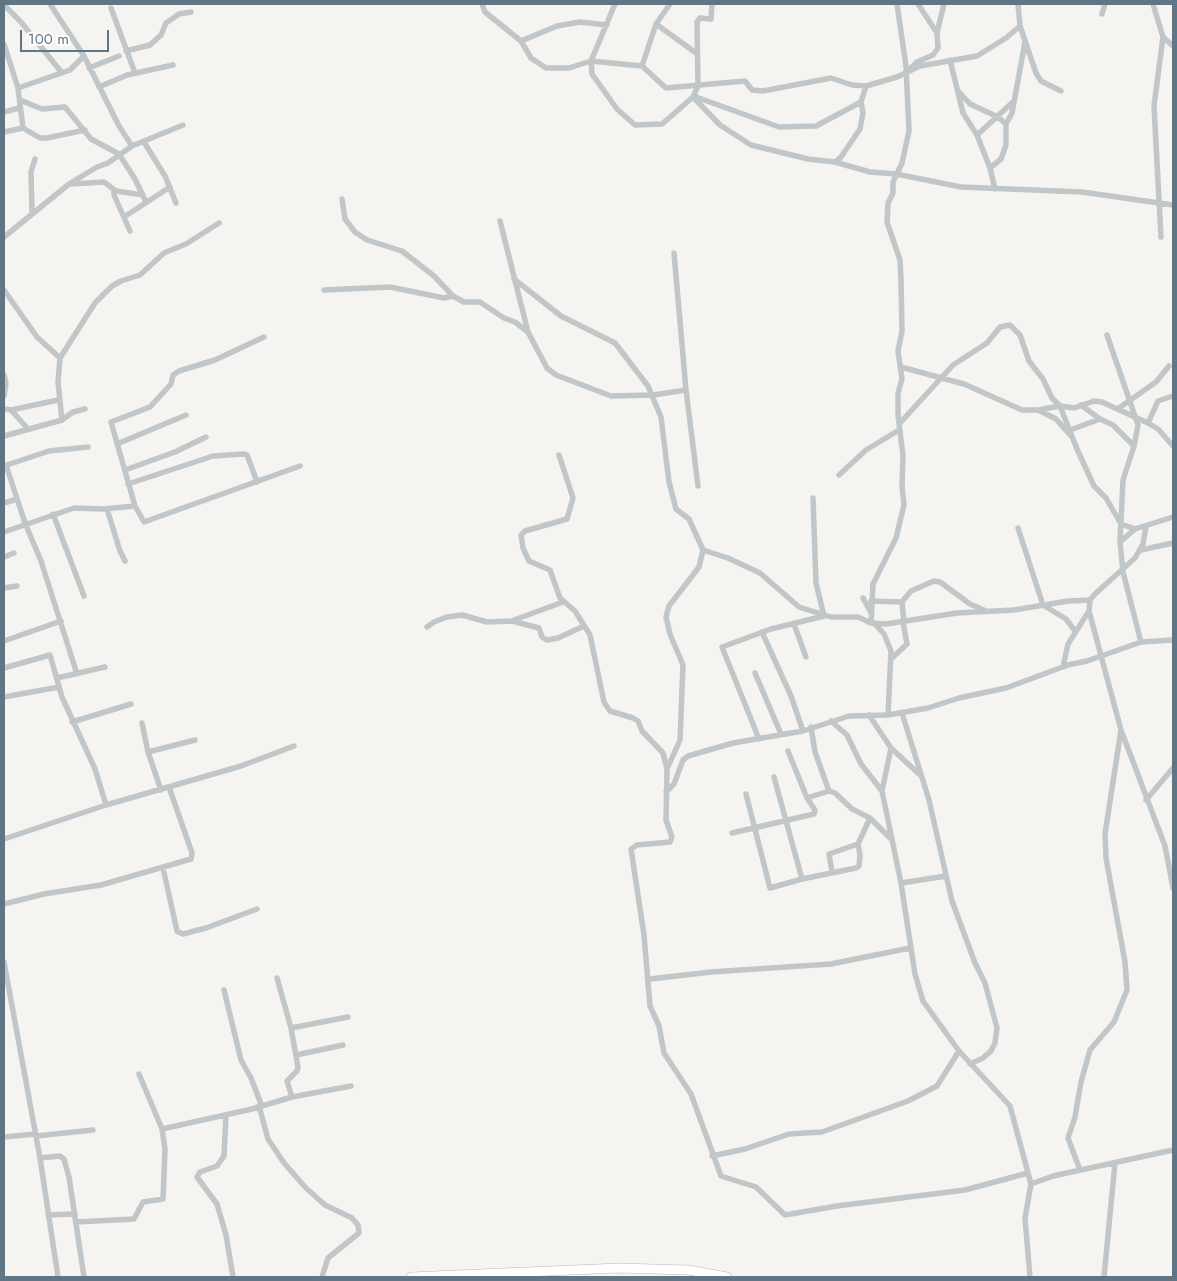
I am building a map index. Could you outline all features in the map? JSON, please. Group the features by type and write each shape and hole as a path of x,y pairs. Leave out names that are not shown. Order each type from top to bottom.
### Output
{"main road":[{"path":"410,1277 619,1268 688,1270 727,1277"}],"street":[{"path":"4,4 62,73"},
{"path":"50,4 84,56 132,146"},
{"path":"482,4 485,12 521,41 531,58 546,68 569,68 591,61 642,66 666,88 745,82 752,90 763,91 831,78 852,85 866,86 887,81 920,66 977,56 1006,38 1020,26"},
{"path":"615,4 591,61 592,74 616,109 635,125 662,124 694,97 698,86 697,22 700,18 712,19 712,7 706,4"},
{"path":"642,66 656,24 670,4"},
{"path":"872,623 870,611 876,576 890,552 902,517 903,456 899,430 898,393 902,384 898,351 902,330 902,280 900,260 887,222 888,203 893,193 892,182 902,163 909,131 906,73 897,4"},
{"path":"918,4 937,33"},
{"path":"906,73 917,62 933,54 938,48 937,33 944,4"},
{"path":"1018,4 1020,26 1036,73 1041,82 1061,91"},
{"path":"1102,14 1104,4"},
{"path":"1154,4 1163,37 1154,106 1161,236"},
{"path":"111,8 135,74"},
{"path":"126,51 150,45 161,35 166,23 179,14 191,12"},
{"path":"521,41 557,26 580,22 607,25"},
{"path":"656,24 696,53"},
{"path":"1163,37 1173,46"},
{"path":"990,168 1001,159 1006,145 1006,124 1012,113 1025,42"},
{"path":"4,44 6,60 18,88 23,128"},
{"path":"18,88 70,70 84,56"},
{"path":"89,68 118,56"},
{"path":"950,60 963,113 977,135 990,168 995,188"},
{"path":"99,87 135,74 173,65"},
{"path":"834,162 841,157 860,129 863,113 861,102 866,86"},
{"path":"958,90 970,104 998,117 1006,124"},
{"path":"694,97 723,105 754,119 779,127 816,126 861,102"},
{"path":"694,97 720,125 751,145 808,159 834,162 870,172 896,174 960,187 1082,192 1173,205"},
{"path":"20,100 42,109 62,106 98,145 120,154 146,202"},
{"path":"977,135 1014,101"},
{"path":"4,112 19,108"},
{"path":"4,237 69,184 97,167 108,163 132,146 183,125"},
{"path":"4,132 23,128 40,138 85,130"},
{"path":"144,142 170,187 176,204"},
{"path":"32,213 31,172 35,159"},
{"path":"69,184 104,182 114,190 143,195"},
{"path":"124,217 170,187"},
{"path":"114,190 130,231"},
{"path":"342,199 345,218 355,232 367,240 402,251 434,276 453,296 464,302 480,302 504,318 515,322 528,332"},
{"path":"500,221 528,332 547,368 556,375 611,396 653,395 686,390"},
{"path":"62,420 58,400 60,358 95,303 112,286 121,281 135,278 164,253 186,244 219,223"},
{"path":"674,253 686,390 698,486"},
{"path":"514,278 561,316 615,343 632,364 653,395 661,417 669,482 676,509 689,519 703,550 699,567 669,606 666,617 670,634 683,665 680,740 667,770"},
{"path":"324,290 390,287 444,298 453,296"},
{"path":"4,290 37,337 60,358"},
{"path":"900,423 953,365 987,344 1000,327 1010,325 1020,335 1029,361 1043,379 1052,398 1060,406 1094,486 1106,498 1121,524 1135,530"},
{"path":"1107,335 1129,402 1136,416"},
{"path":"264,337 214,360 172,375 171,384 150,407 111,422 128,484 135,506 144,522 159,515 300,466"},
{"path":"1119,408 1156,382 1169,366"},
{"path":"901,367 942,376 1000,398 1017,408 1038,410 1060,406 1074,408 1098,401 1119,408 1158,429 1173,446"},
{"path":"4,375 6,384 4,396"},
{"path":"1142,642 1123,572 1120,542 1123,480 1143,422 1158,401 1173,396"},
{"path":"4,409 11,410 58,400"},
{"path":"1081,405 1100,419 1113,425 1134,446"},
{"path":"1067,420 1074,408"},
{"path":"4,436 62,420 73,412 85,409"},
{"path":"11,410 28,429"},
{"path":"1038,410 1056,419 1073,438"},
{"path":"117,444 186,415"},
{"path":"1070,430 1100,419"},
{"path":"840,476 866,450 899,430"},
{"path":"125,470 175,452 206,437"},
{"path":"78,674 41,561 25,523 5,465 48,451 88,447"},
{"path":"128,484 213,456 244,454 247,455 257,482"},
{"path":"559,455 573,498 567,519 525,531 521,535 523,548 529,561 550,570 553,584 563,602 575,611 584,626 592,643 604,702 610,712 634,718 638,721 642,731 663,753 667,770 666,820 672,837 670,842 636,846 631,849 650,980 650,1006 658,1023 664,1053 691,1094 720,1176 756,1188 785,1215 837,1206 965,1190 1028,1174"},
{"path":"813,498 816,583 824,616"},
{"path":"4,503 17,499"},
{"path":"4,532 25,523 74,508 107,509 135,506"},
{"path":"107,509 125,561"},
{"path":"53,514 84,596"},
{"path":"1120,542 1135,530 1173,517"},
{"path":"872,623 886,624 987,611 1020,609 1043,604 1090,600 1123,572 1141,550 1146,526"},
{"path":"1018,528 1043,604 1066,619 1075,631"},
{"path":"1141,550 1173,543"},
{"path":"703,550 728,558 760,573 799,607 824,616"},
{"path":"4,557 14,553"},
{"path":"891,659 907,644 902,602 911,591 938,581 970,604 987,611"},
{"path":"4,588 16,586"},
{"path":"870,611 863,598 871,602 902,602"},
{"path":"1090,600 1089,611 1121,730 1132,754 1146,800 1165,846 1173,888"},
{"path":"512,621 563,602"},
{"path":"1063,667 1068,644 1089,611"},
{"path":"427,627 434,622 455,615 487,622 512,621 539,628 542,637 547,640 558,638 584,626"},
{"path":"759,739 722,647 762,632 824,616 858,617 880,629 891,648 898,653"},
{"path":"4,641 61,621"},
{"path":"794,624 806,657"},
{"path":"880,629 886,624"},
{"path":"762,632 785,681 802,731"},
{"path":"666,792 674,784 683,760 688,756 781,734 802,731 849,716 888,715 1006,688 1063,667 1100,657 1142,642 1173,640"},
{"path":"888,715 891,648"},
{"path":"4,668 50,655 72,722 95,769 106,805"},
{"path":"57,678 105,668"},
{"path":"755,673 781,734"},
{"path":"4,697 59,687"},
{"path":"72,722 131,704"},
{"path":"902,712 914,745 920,775 929,800 946,876 960,926 985,983 997,1028 995,1043 991,1051 983,1058 970,1064"},
{"path":"869,715 891,748 920,775"},
{"path":"831,721 847,735 862,764 882,791"},
{"path":"142,723 148,752 161,790"},
{"path":"811,727 815,752 829,791"},
{"path":"1080,1170 1068,1138 1075,1117 1080,1082 1090,1050 1114,1022 1127,990 1125,962 1106,858 1105,834 1121,730"},
{"path":"148,752 195,740"},
{"path":"4,839 106,805 241,766 294,746"},
{"path":"891,748 882,791 890,839 901,882 910,948 919,991 923,1002 959,1051 1010,1106 1019,1133 1031,1184 1025,1218 1030,1277"},
{"path":"732,833 814,814 816,810 807,798 788,751"},
{"path":"1146,800 1173,768"},
{"path":"774,777 802,879"},
{"path":"4,904 44,894 101,885 122,877 184,863 192,856 169,787"},
{"path":"807,798 829,791 835,793 852,809 870,818 890,839"},
{"path":"746,794 770,888 859,866 858,844 870,818"},
{"path":"832,872 829,854 858,844"},
{"path":"163,868 177,931 183,934 206,928 257,909"},
{"path":"901,882 946,876"},
{"path":"650,980 693,974 831,964 910,948"},
{"path":"4,962 40,1158 58,1277"},
{"path":"277,978 291,1028 296,1055 297,1071 287,1081 292,1097"},
{"path":"224,990 241,1060 251,1078 268,1139 284,1163 306,1188 325,1205 352,1218 358,1225 359,1233 328,1258 322,1277"},
{"path":"291,1028 348,1017"},
{"path":"296,1055 343,1045"},
{"path":"712,1156 745,1149 789,1134 822,1132 908,1101 937,1086 959,1051"},
{"path":"76,1222 134,1218 143,1202 163,1199 165,1148 162,1129 139,1074"},
{"path":"162,1129 226,1115 292,1097 351,1086"},
{"path":"226,1115 224,1156 217,1166 200,1172 197,1177 217,1204 226,1234 233,1277"},
{"path":"4,1136 93,1130"},
{"path":"1031,1184 1080,1170 1173,1150"},
{"path":"40,1158 60,1156 64,1159 75,1214 84,1277"},
{"path":"1104,1277 1115,1163"},
{"path":"48,1216 75,1214"}]}
